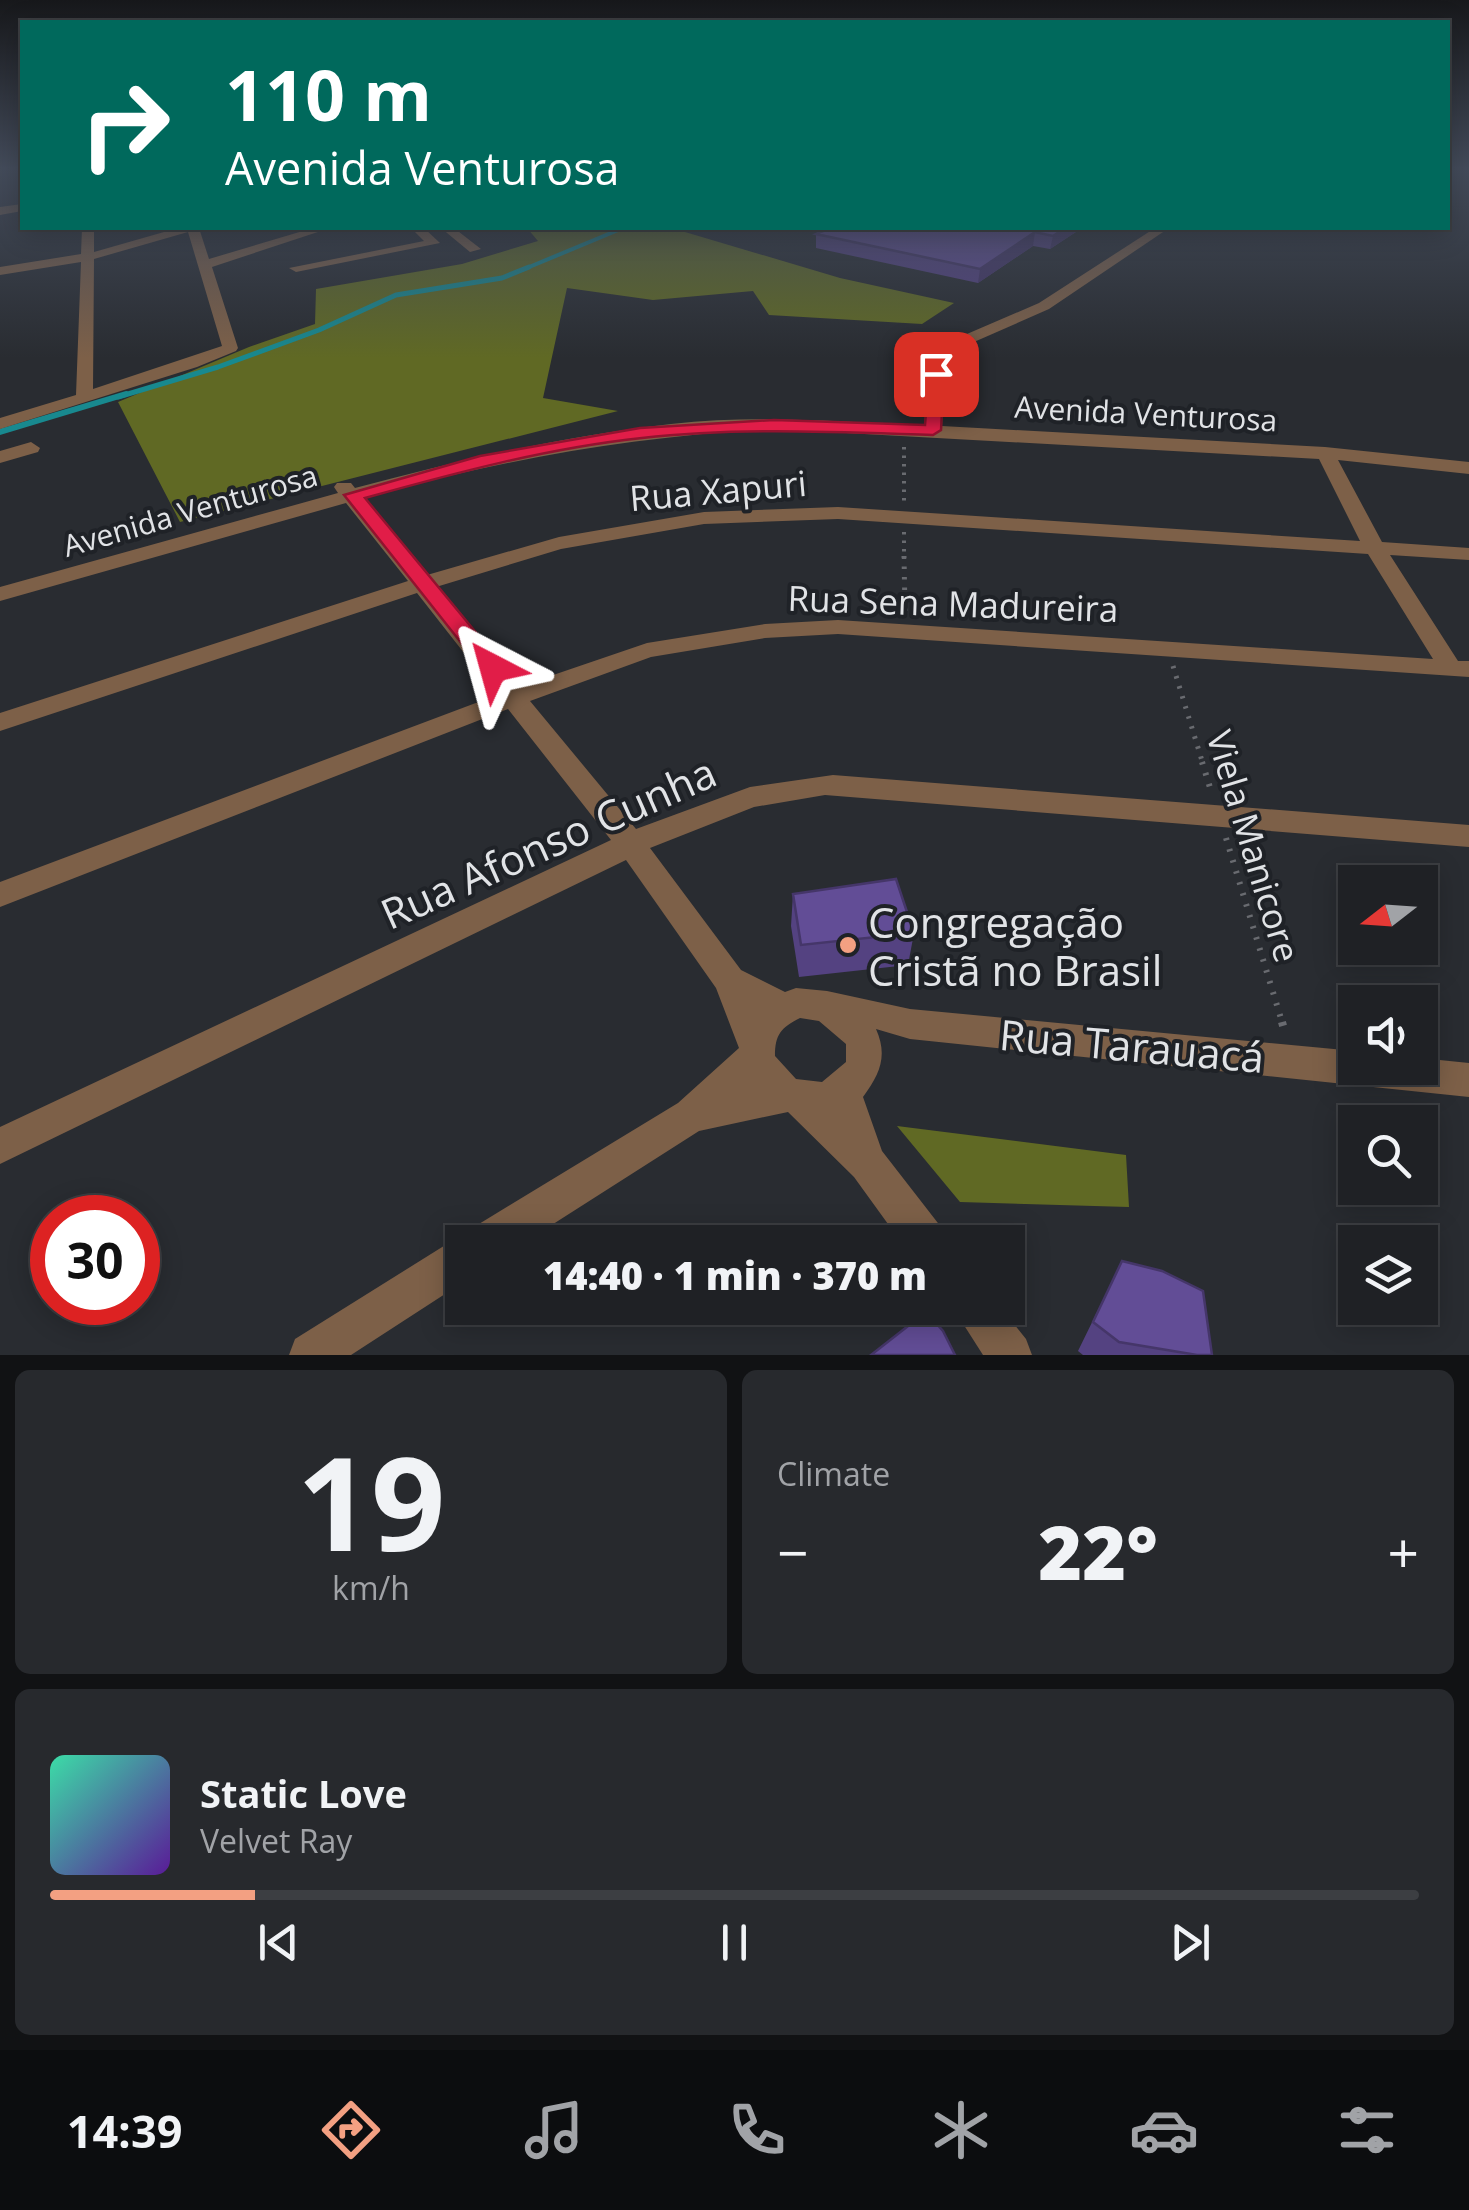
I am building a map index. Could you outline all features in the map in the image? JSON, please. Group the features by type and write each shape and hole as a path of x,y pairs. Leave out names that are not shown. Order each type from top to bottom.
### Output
{"street":[{"path":"84,399 88,231"},
{"path":"0,270 86,257 180,231"},
{"path":"0,424 191,364 232,345 193,231"},
{"path":"205,265 314,231"},
{"path":"284,251 299,273 434,244 421,231"},
{"path":"452,231 475,249"},
{"path":"933,426 936,374 952,346 1044,306 1158,231"},
{"name":"Avenida Venturosa","path":"0,581 349,491 640,433 760,424 933,426 1469,457"},
{"name":"Avenida Venturosa","path":"933,426 1325,453 1469,468"},
{"path":"0,458 31,448"},
{"path":"1325,453 1373,545 1460,668"},
{"path":"349,491 631,844 729,980 772,1084 794,1097 868,1164 913,1225"},
{"name":"Avenida Venturosa","path":"0,594 349,491"},
{"name":"Rua Xapuri","path":"0,722 508,556 630,528 770,513 902,515 1469,554"},
{"name":"Rua Sena Madureira","path":"0,895 515,696 647,650 765,631 838,627 919,630 1460,668"},
{"name":"Rua Afonso Cunha","path":"0,1146 631,844 734,801 824,785 1469,836"},
{"path":"729,980 783,1008"},
{"path":"516,1225 692,1115 756,1049 761,1027 783,1008 812,1003 827,1006 852,1023 864,1049 863,1066 842,1092 827,1099 794,1097 692,1115"},
{"name":"Rua Tarauacá","path":"827,1006 910,1024 1338,1065"},
{"path":"864,1049 910,1024"},
{"name":"Rua Tarauacá","path":"1438,1076 1469,1080"},
{"path":"842,1092 868,1164"},
{"path":"311,1355 445,1271"},
{"path":"987,1325 1010,1355"}],"path":[{"name":"Viela Manicore","path":"1167,647 1293,1060"}],"green space":[{"path":"530,231 685,231 840,278 954,303 922,324 769,315 753,291 653,300 567,288 543,398 618,411 180,522 118,402 315,324 316,289 462,264 538,241"},
{"path":"897,1126 1126,1155 1129,1207 960,1202"}],"building":[{"path":"1060,231 1053,236 1035,232 980,269 816,234"},
{"path":"896,879 914,933 801,945 793,894"},
{"path":"1122,1261 1162,1271 1203,1291 1212,1355 1119,1342 1093,1322"},
{"path":"909,1325 938,1325 955,1355 871,1355"}],"waterway":[{"path":"522,270 615,231"},
{"path":"118,397 218,367 319,330 396,295 502,278 529,267"},
{"path":"0,432 126,394"}],"place":[{"name":"Congregação Cristã no Brasil","path":"848,945"}],"route":[{"path":"493,668 353,495 480,462 672,429 774,424 933,430 936,374"}]}
